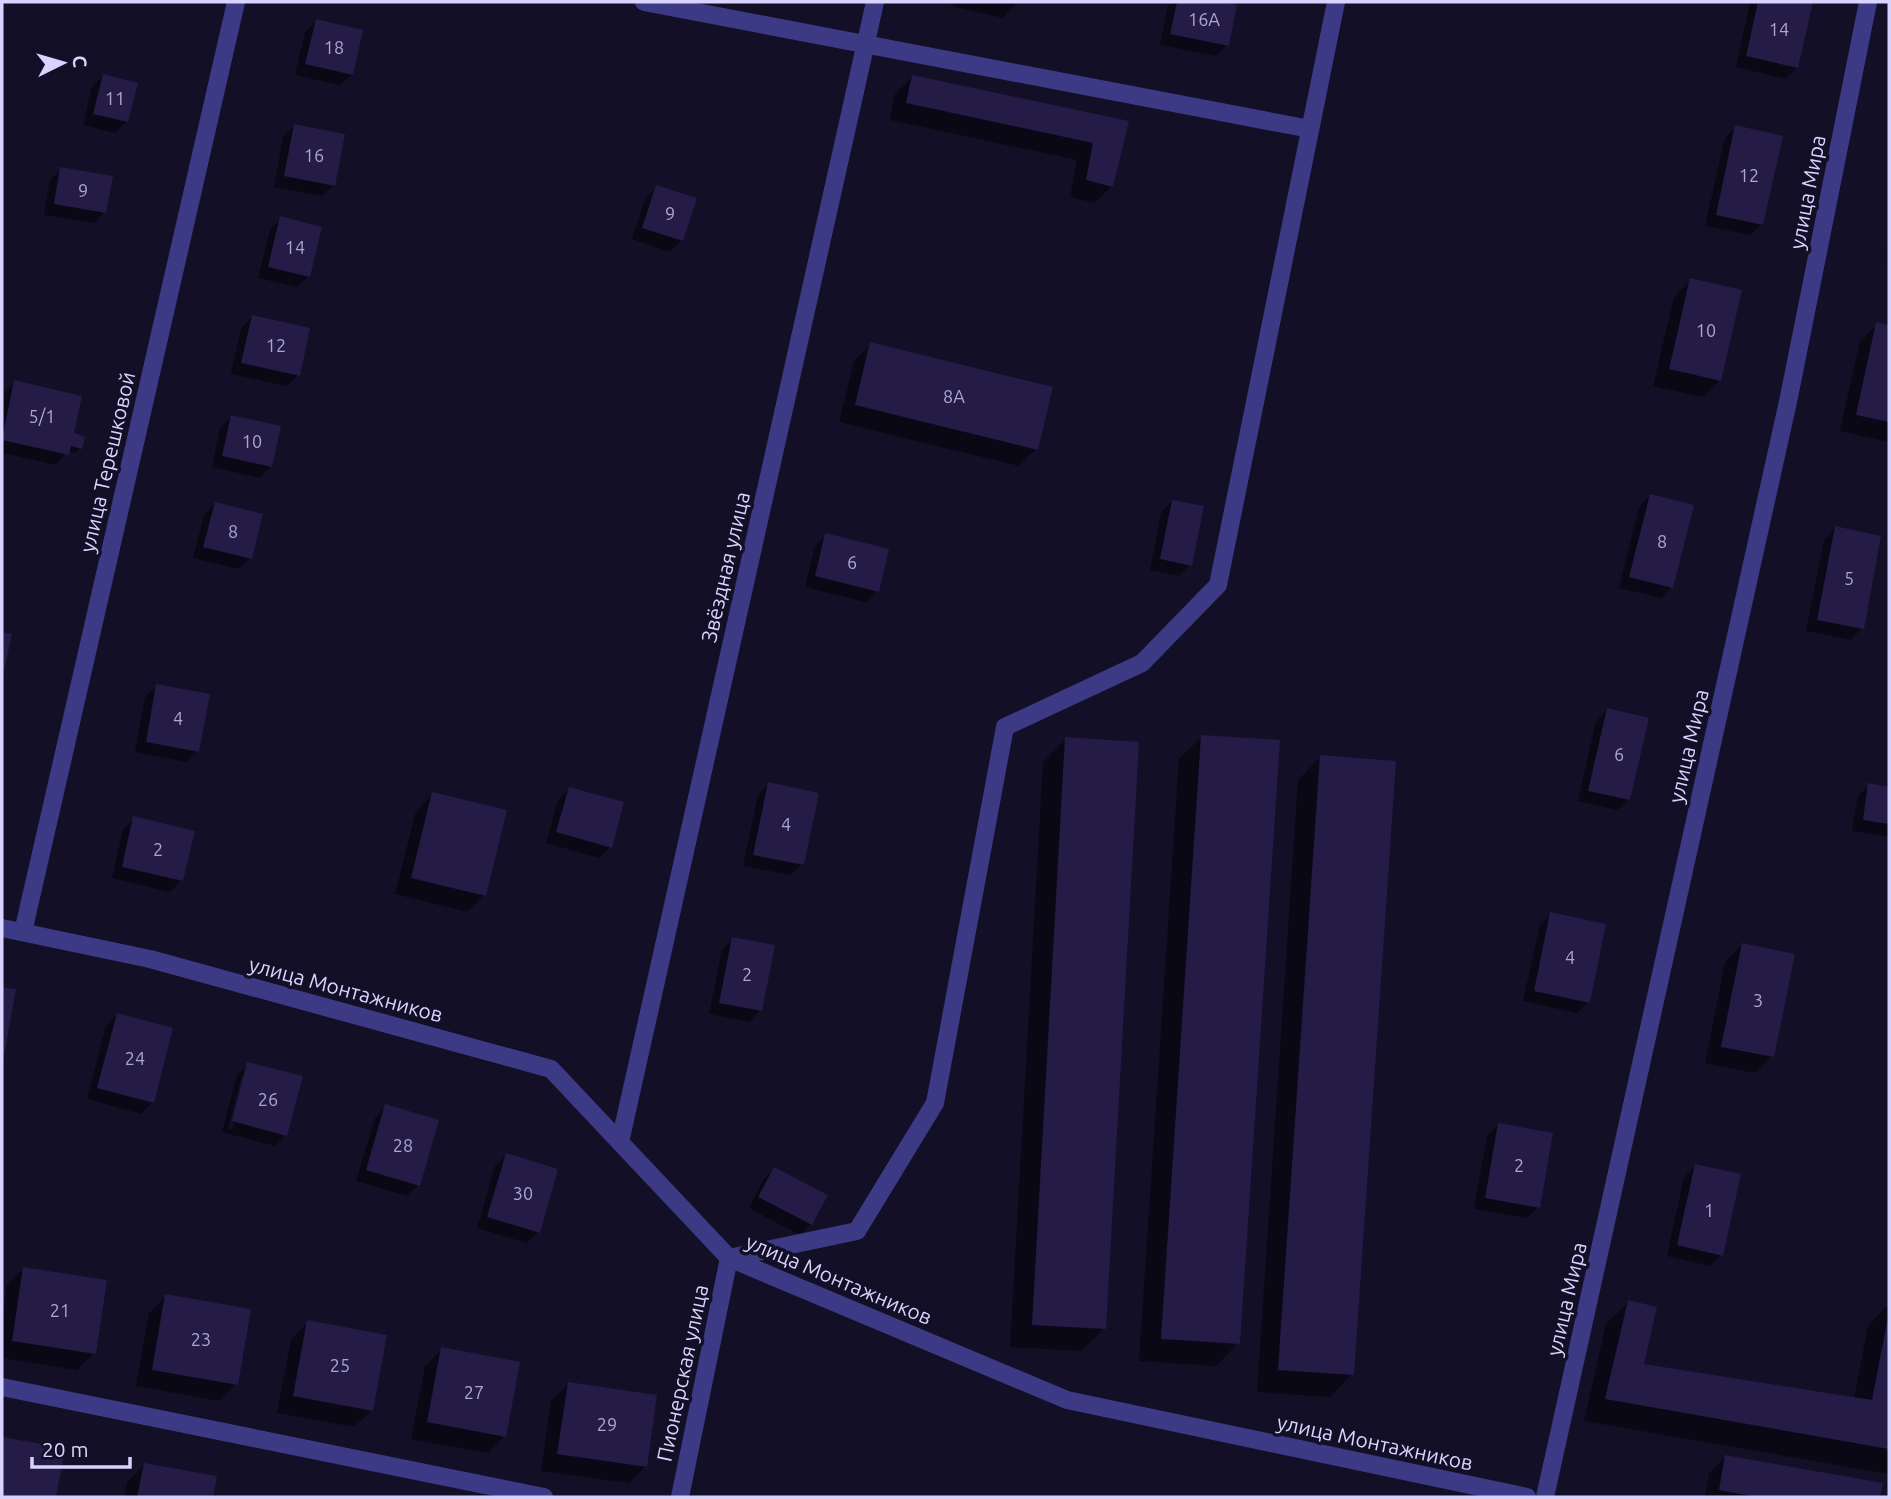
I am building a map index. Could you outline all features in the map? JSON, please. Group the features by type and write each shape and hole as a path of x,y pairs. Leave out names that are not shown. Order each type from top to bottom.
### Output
{"street":[{"name":"улица Терешковой","path":"23,932 236,2"},
{"path":"644,2 1310,129"},
{"name":"Звёздная улица","path":"620,1142 875,2"},
{"path":"729,1258 857,1231 935,1104 1005,727 1142,663 1218,585 1336,2"},
{"name":"улица Мира","path":"1545,1497 1789,397 1868,2"},
{"name":"улица Монтажников","path":"2,928 150,959 551,1069 729,1258 1067,1400 1527,1497"},
{"name":"Пионерская улица","path":"680,1497 729,1258"},
{"path":"2,1387 544,1497"}],"building":[{"path":"1177,2 1221,2 1237,5 1229,46 1170,34"},
{"path":"1758,2 1813,2 1798,68 1746,56"},
{"path":"316,19 363,30 353,75 305,64"},
{"path":"103,74 138,83 128,122 93,114"},
{"path":"912,75 1129,121 1113,187 1086,180 1093,143 906,103"},
{"path":"294,124 345,134 335,186 284,176"},
{"path":"1735,125 1783,136 1763,225 1716,215"},
{"path":"60,167 113,176 106,213 54,204"},
{"path":"656,185 697,198 683,241 642,228"},
{"path":"280,216 322,227 310,277 268,267"},
{"path":"1690,278 1742,290 1721,381 1669,369"},
{"path":"252,315 310,328 300,376 241,363"},
{"path":"1876,322 1889,325 1889,422 1856,415"},
{"path":"870,342 1053,387 1038,450 855,405"},
{"path":"14,380 82,396 74,433 85,437 82,449 71,446 69,455 2,440"},
{"path":"231,415 281,426 272,467 222,456"},
{"path":"1650,494 1694,505 1673,588 1629,577"},
{"path":"1172,500 1204,506 1192,566 1160,559"},
{"path":"215,502 263,514 252,559 203,547"},
{"path":"1835,526 1881,536 1864,629 1817,620"},
{"path":"825,533 889,549 879,592 815,576"},
{"path":"2,632 12,634 3,675 2,675"},
{"path":"156,684 210,694 199,752 146,742"},
{"path":"1607,708 1649,718 1630,800 1588,791"},
{"path":"1201,735 1280,740 1240,1344 1161,1339"},
{"path":"1065,737 1139,742 1106,1329 1032,1325"},
{"path":"1320,755 1396,761 1354,1375 1278,1370"},
{"path":"768,782 819,793 804,865 753,855"},
{"path":"1868,783 1889,787 1889,824 1863,820"},
{"path":"569,787 624,802 612,848 556,832"},
{"path":"432,792 507,810 486,896 411,878"},
{"path":"133,816 195,831 183,881 122,867"},
{"path":"1550,912 1606,924 1590,1003 1534,991"},
{"path":"732,937 775,945 762,1011 719,1003"},
{"path":"1742,943 1795,954 1774,1057 1721,1047"},
{"path":"2,987 16,989 3,1061 2,1061"},
{"path":"117,1013 173,1028 154,1103 97,1088"},
{"path":"247,1062 303,1076 287,1136 232,1121"},
{"path":"385,1104 439,1120 420,1186 366,1170"},
{"path":"1498,1123 1553,1133 1540,1208 1485,1198"},
{"path":"506,1153 558,1169 540,1233 487,1217"},
{"path":"1695,1164 1741,1174 1723,1256 1677,1245"},
{"path":"774,1167 828,1195 812,1225 758,1197"},
{"path":"23,1267 107,1280 96,1354 12,1341"},
{"path":"165,1294 251,1309 238,1385 152,1370"},
{"path":"1628,1300 1657,1307 1644,1364 1872,1400 1889,1312 1889,1449 1605,1399"},
{"path":"307,1320 387,1335 373,1411 293,1396"},
{"path":"441,1347 520,1362 506,1437 427,1422"},
{"path":"568,1382 657,1395 647,1467 557,1454"},
{"path":"2,1437 65,1448 56,1497 2,1497"},
{"path":"1725,1455 1883,1483 1880,1497 1757,1497 1719,1490"},
{"path":"144,1463 217,1476 213,1497 137,1497"}]}
